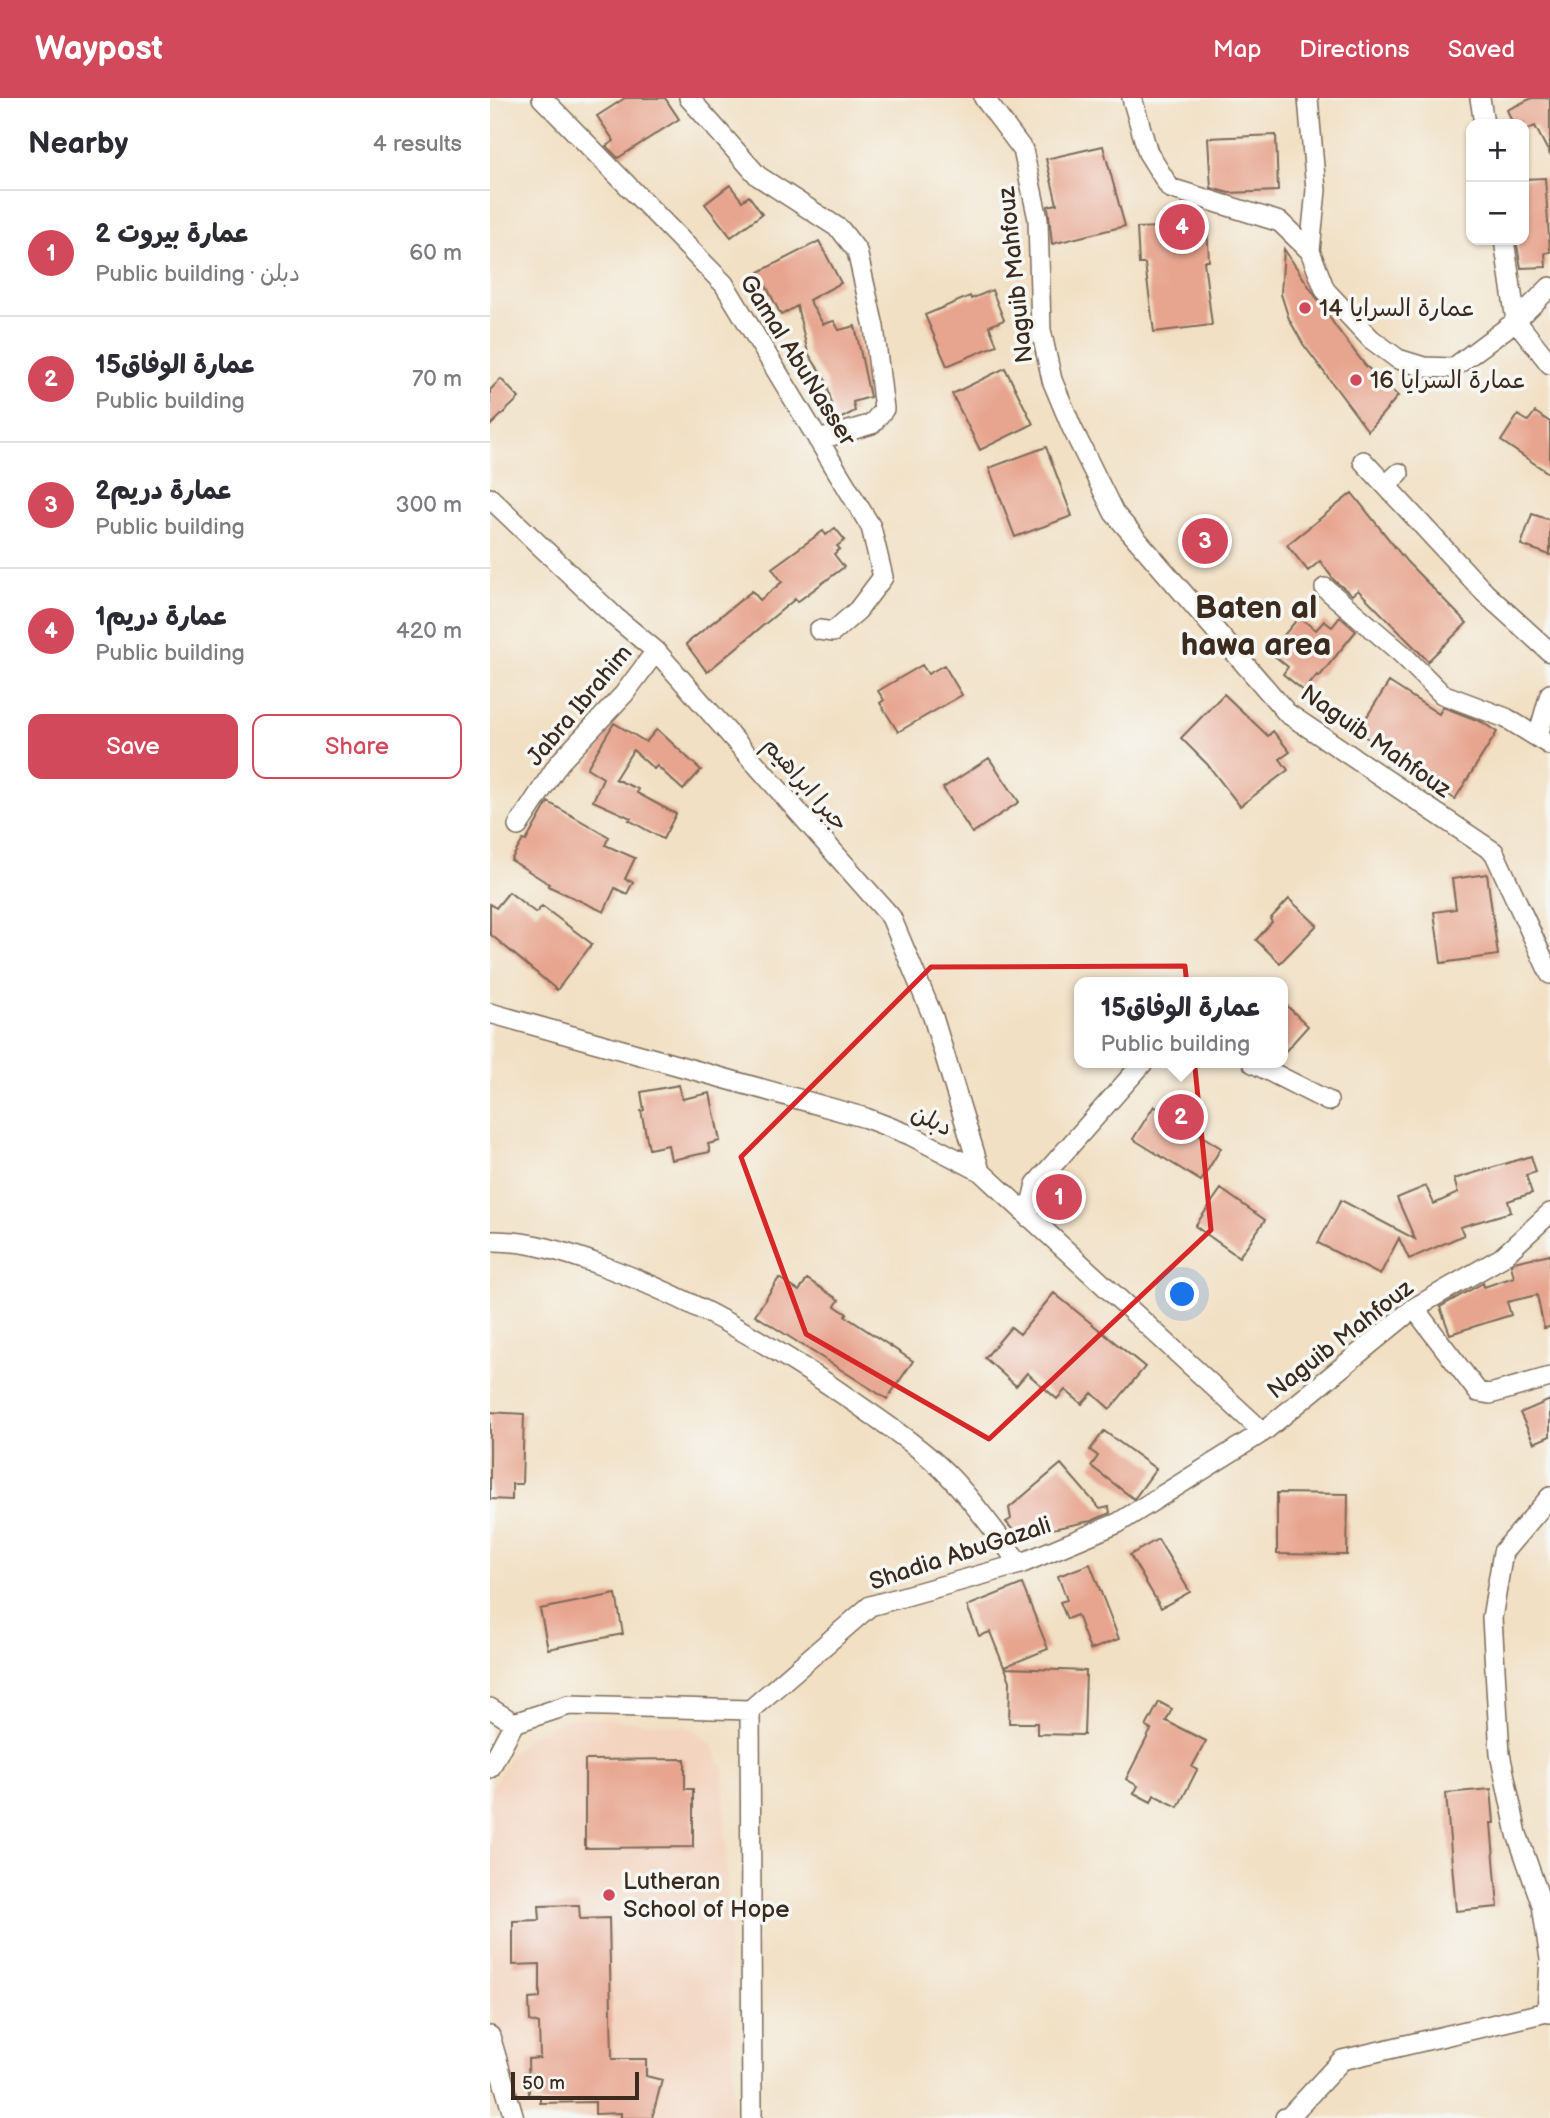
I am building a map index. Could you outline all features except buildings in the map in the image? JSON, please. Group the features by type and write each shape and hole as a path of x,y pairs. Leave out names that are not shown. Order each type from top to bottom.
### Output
{"street":[{"name":"Gamal AbuNasser","path":"542,98 724,284 872,527 883,577 858,610 833,632 819,630"},
{"path":"690,98 758,176 840,229 857,251 874,327 884,409 872,424 818,439"},
{"name":"Naguib Mahfouz","path":"984,98 1023,150 1038,219 1041,330 1052,380 1072,428 1114,513 1287,713 1494,852 1550,974"},
{"path":"1132,98 1149,153 1170,188 1280,222 1310,251 1325,290 1371,340 1398,359 1424,367 1452,368 1516,321 1550,287"},
{"path":"1308,98 1316,190 1310,251"},
{"path":"1480,98 1483,119"},
{"path":"1505,245 1516,321 1550,364"},
{"path":"1363,461 1393,479 1485,593 1550,652"},
{"name":"جبرا ابراهيم","path":"490,498 615,617 656,651 891,917 933,1017 980,1171"},
{"path":"1325,588 1402,654 1442,694 1506,718 1544,741 1550,694"},
{"name":"Jabra Ibrahim","path":"518,826 559,762 624,694 656,651"},
{"name":"دبلن","path":"490,1013 866,1118 910,1135 980,1171 1263,1432"},
{"path":"1028,1217 1036,1184 1139,1068"},
{"path":"1263,1068 1328,1101"},
{"name":"Naguib Mahfouz","path":"1263,1432 1414,1308 1501,1258 1550,1213"},
{"path":"490,1241 566,1252 643,1280 724,1320 794,1360 885,1423 950,1476 1020,1564"},
{"path":"1414,1308 1478,1392 1490,1394 1550,1377"},
{"name":"Shadia AbuGazali","path":"750,1710 870,1606 1020,1564 1118,1523 1263,1432"},
{"path":"1288,2118 1342,2060 1548,2013 1550,1959 1542,1905 1517,1834 1500,1754 1492,1618 1503,1552 1550,1497"},
{"path":"490,1768 514,1723 569,1705 750,1710 752,2118"},
{"path":"490,1708 514,1723"},
{"path":"490,2036 514,2118"}],"highlighted area":[{"path":"1185,966 1211,1230 989,1439 806,1334 741,1157 931,967"}],"shaded area":[{"name":"Lutheran School of Hope","path":"577,1717 674,1725 696,1730 712,1745 724,1770 734,2118 520,2118 490,1999 490,1790 515,1749 530,1735"}],"place":[{"name":"عمارة دريم1","path":"1182,227"},
{"name":"عمارة السرايا 14","path":"1305,308"},
{"name":"عمارة السرايا 16","path":"1356,380"},
{"name":"عمارة دريم2","path":"1205,541"},
{"name":"عمارة الوفاق15","path":"1181,1117"},
{"name":"عمارة بيروت 2","path":"1059,1197"},
{"name":"Lutheran School of Hope","path":"609,1895"}],"district":[{"name":"Baten al hawa area","path":"1256,626"}]}
